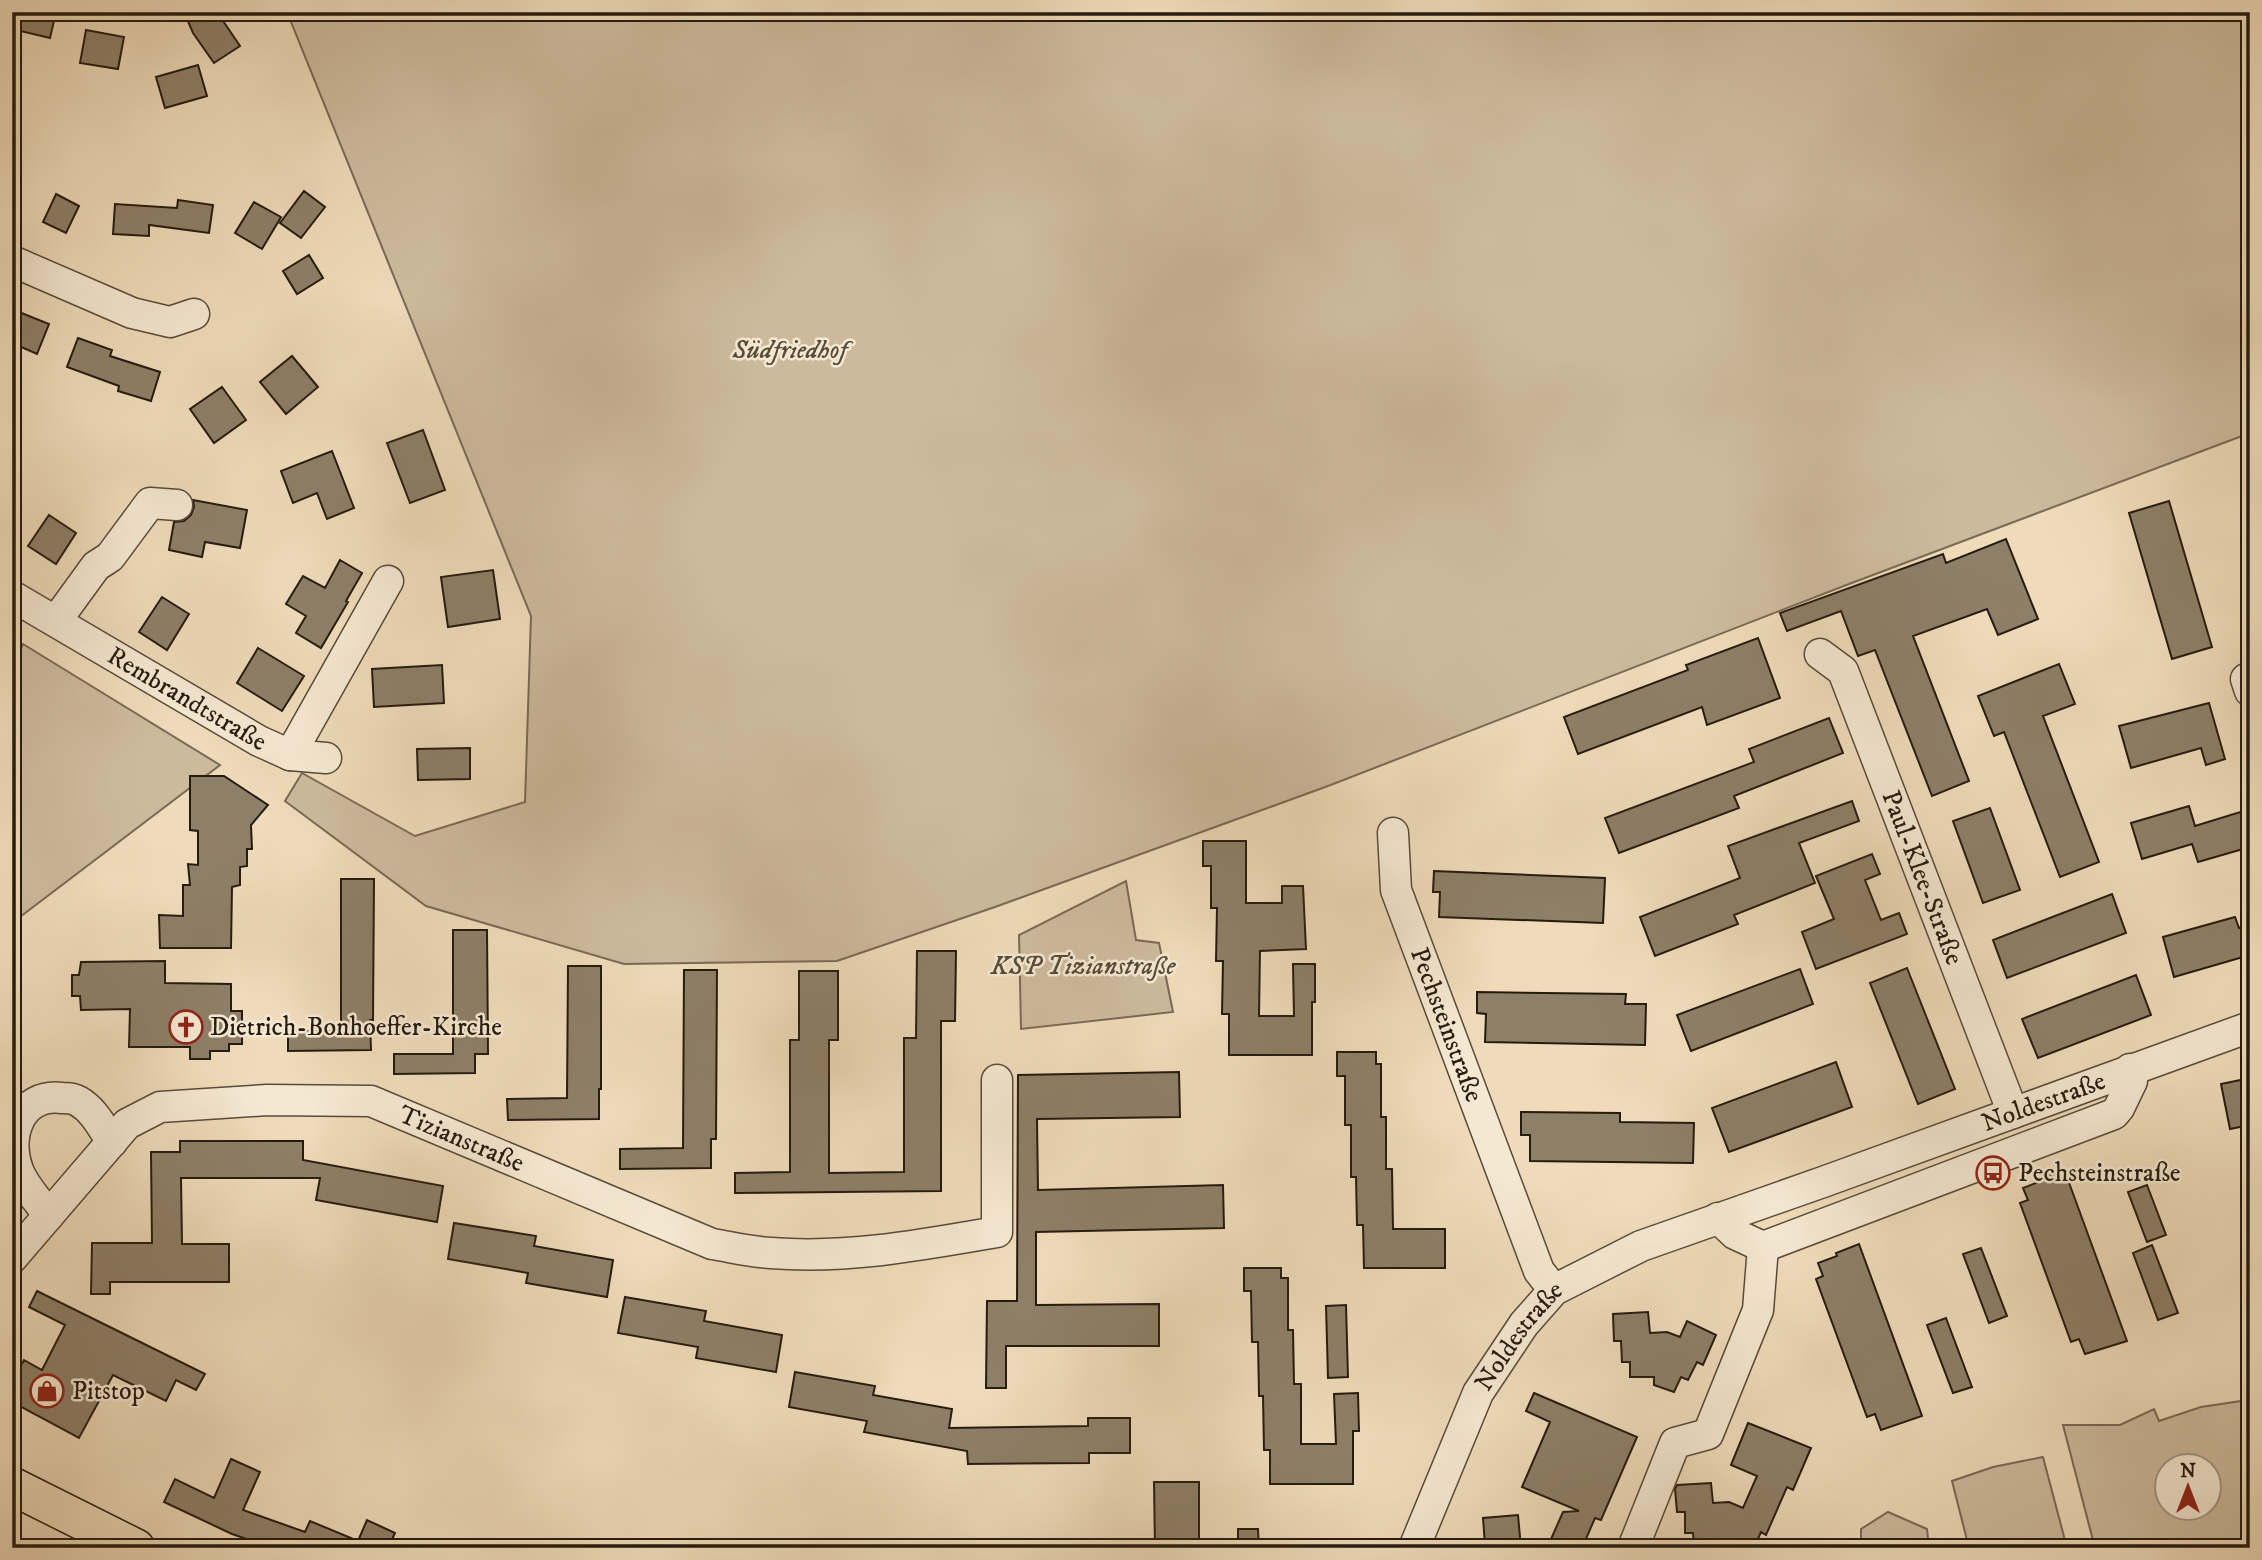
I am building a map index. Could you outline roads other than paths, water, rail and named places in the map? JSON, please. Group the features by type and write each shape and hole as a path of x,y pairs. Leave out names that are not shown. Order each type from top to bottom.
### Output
{"main road":[{"path":"12,1486 136,1548"}],"street":[{"path":"12,261 132,313 170,322 194,314"},
{"path":"56,621 96,566 110,557 150,503 177,505"},
{"path":"289,755 388,581"},
{"name":"Rembrandtstraße","path":"12,596 259,741 289,755 326,758"},
{"name":"Paul-Klee-Straße","path":"1820,654 1843,671 2013,1113"},
{"path":"2250,678 2246,679 2250,691"},
{"name":"Pechsteinstraße","path":"1393,832 1396,890 1539,1271 1553,1290"},
{"name":"Noldestraße","path":"1414,1548 1478,1393 1524,1324 1553,1290 1641,1246 2250,1027"},
{"name":"Noldestraße","path":"1763,1247 2114,1114 2132,1081 2130,1069"},
{"name":"Tizianstraße","path":"12,1258 127,1124 160,1107 267,1100 371,1101 712,1244 771,1253 858,1253 908,1248 997,1232 997,1080"},
{"path":"49,1215 18,1169 14,1148 17,1122 29,1105 50,1096 76,1100 94,1113 112,1142"},
{"path":"1633,1548 1675,1443 1708,1434 1758,1310 1763,1247 1735,1234 1718,1218"}],"place":[{"name":"Dietrich-Bonhoeffer-Kirche","path":"186,1027"},
{"name":"Pechsteinstraße","path":"1993,1173"},
{"name":"Pitstop","path":"47,1391"}],"park label":[{"name":"Südfriedhof","path":"790,350"},
{"name":"KSP Tizianstraße","path":"1083,966"}]}
